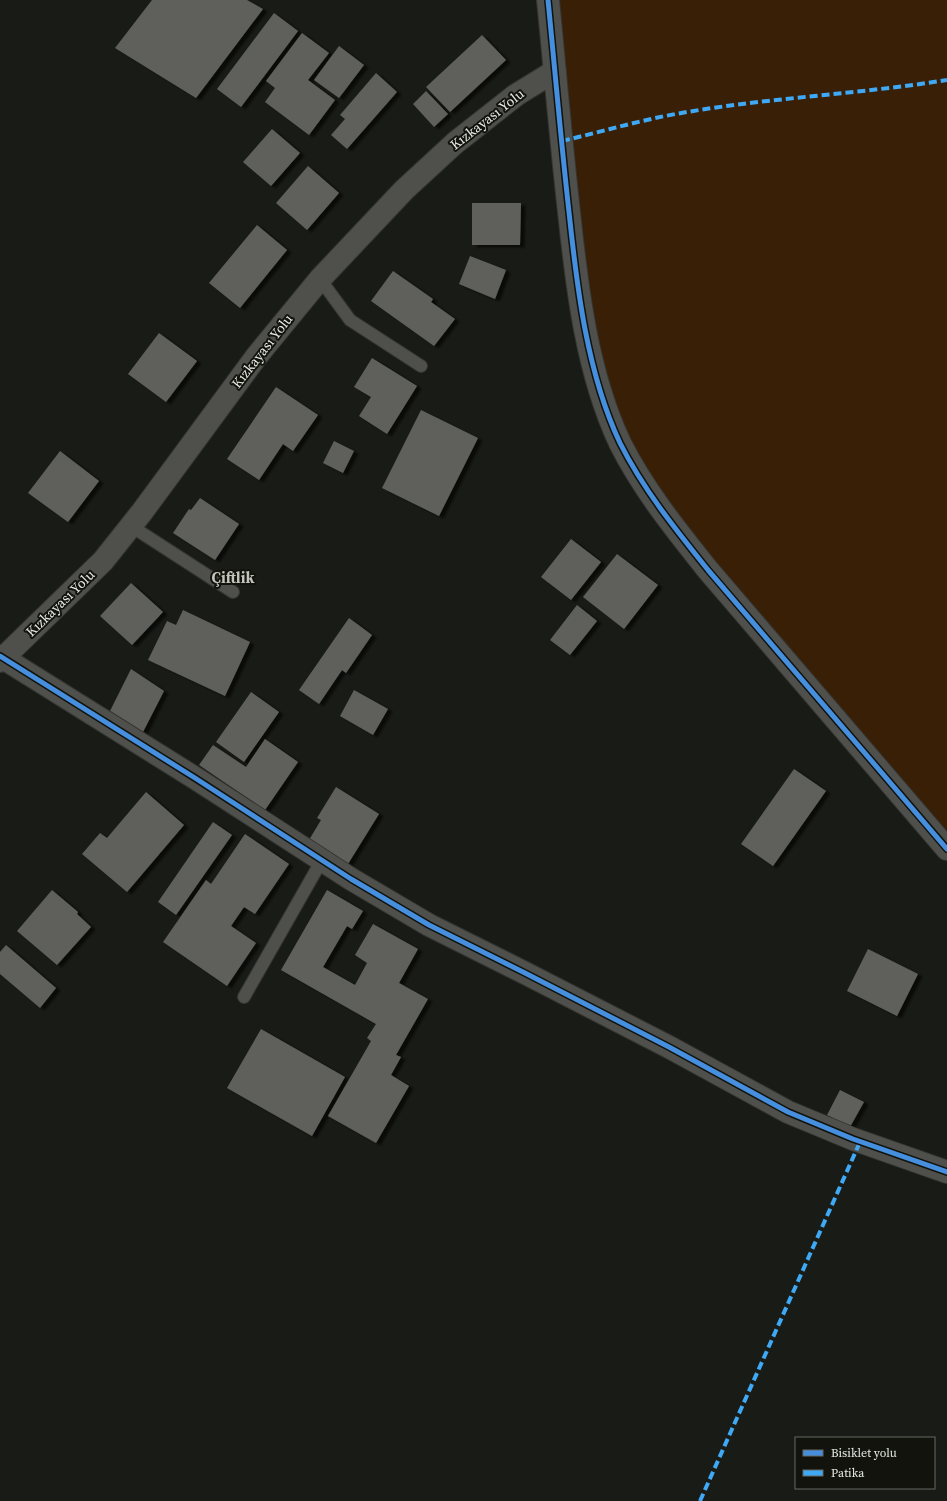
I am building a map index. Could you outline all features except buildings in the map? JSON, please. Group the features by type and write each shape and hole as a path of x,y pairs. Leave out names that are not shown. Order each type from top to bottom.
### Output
{"street":[{"path":"548,0 576,274 593,367 620,442 642,482 708,570 947,849"},
{"name":"Kızkayası Yolu","path":"1,658 103,561 131,526 256,357 320,279 404,190 455,143 516,95 555,71"},
{"path":"1,658 322,860 429,925 662,1044 788,1112 853,1139 947,1172"}],"lane":[{"path":"320,279 350,320 421,366"},
{"path":"131,526 234,592"},
{"path":"244,997 322,860"}],"shaded area":[{"path":"548,0 947,0 947,849 708,570 606,406"}],"marked path":[{"path":"562,141 665,116 700,110 947,80"},
{"path":"700,1501 860,1142"}],"cycle path":[{"path":"548,0 566,185 580,300 591,359 599,388 620,443 639,477 650,493 708,570 947,849"},
{"path":"0,656 195,778 351,879 429,925 669,1047 788,1112 853,1139 947,1172"}],"district":[{"name":"Çiftlik","path":"233,577"}]}
